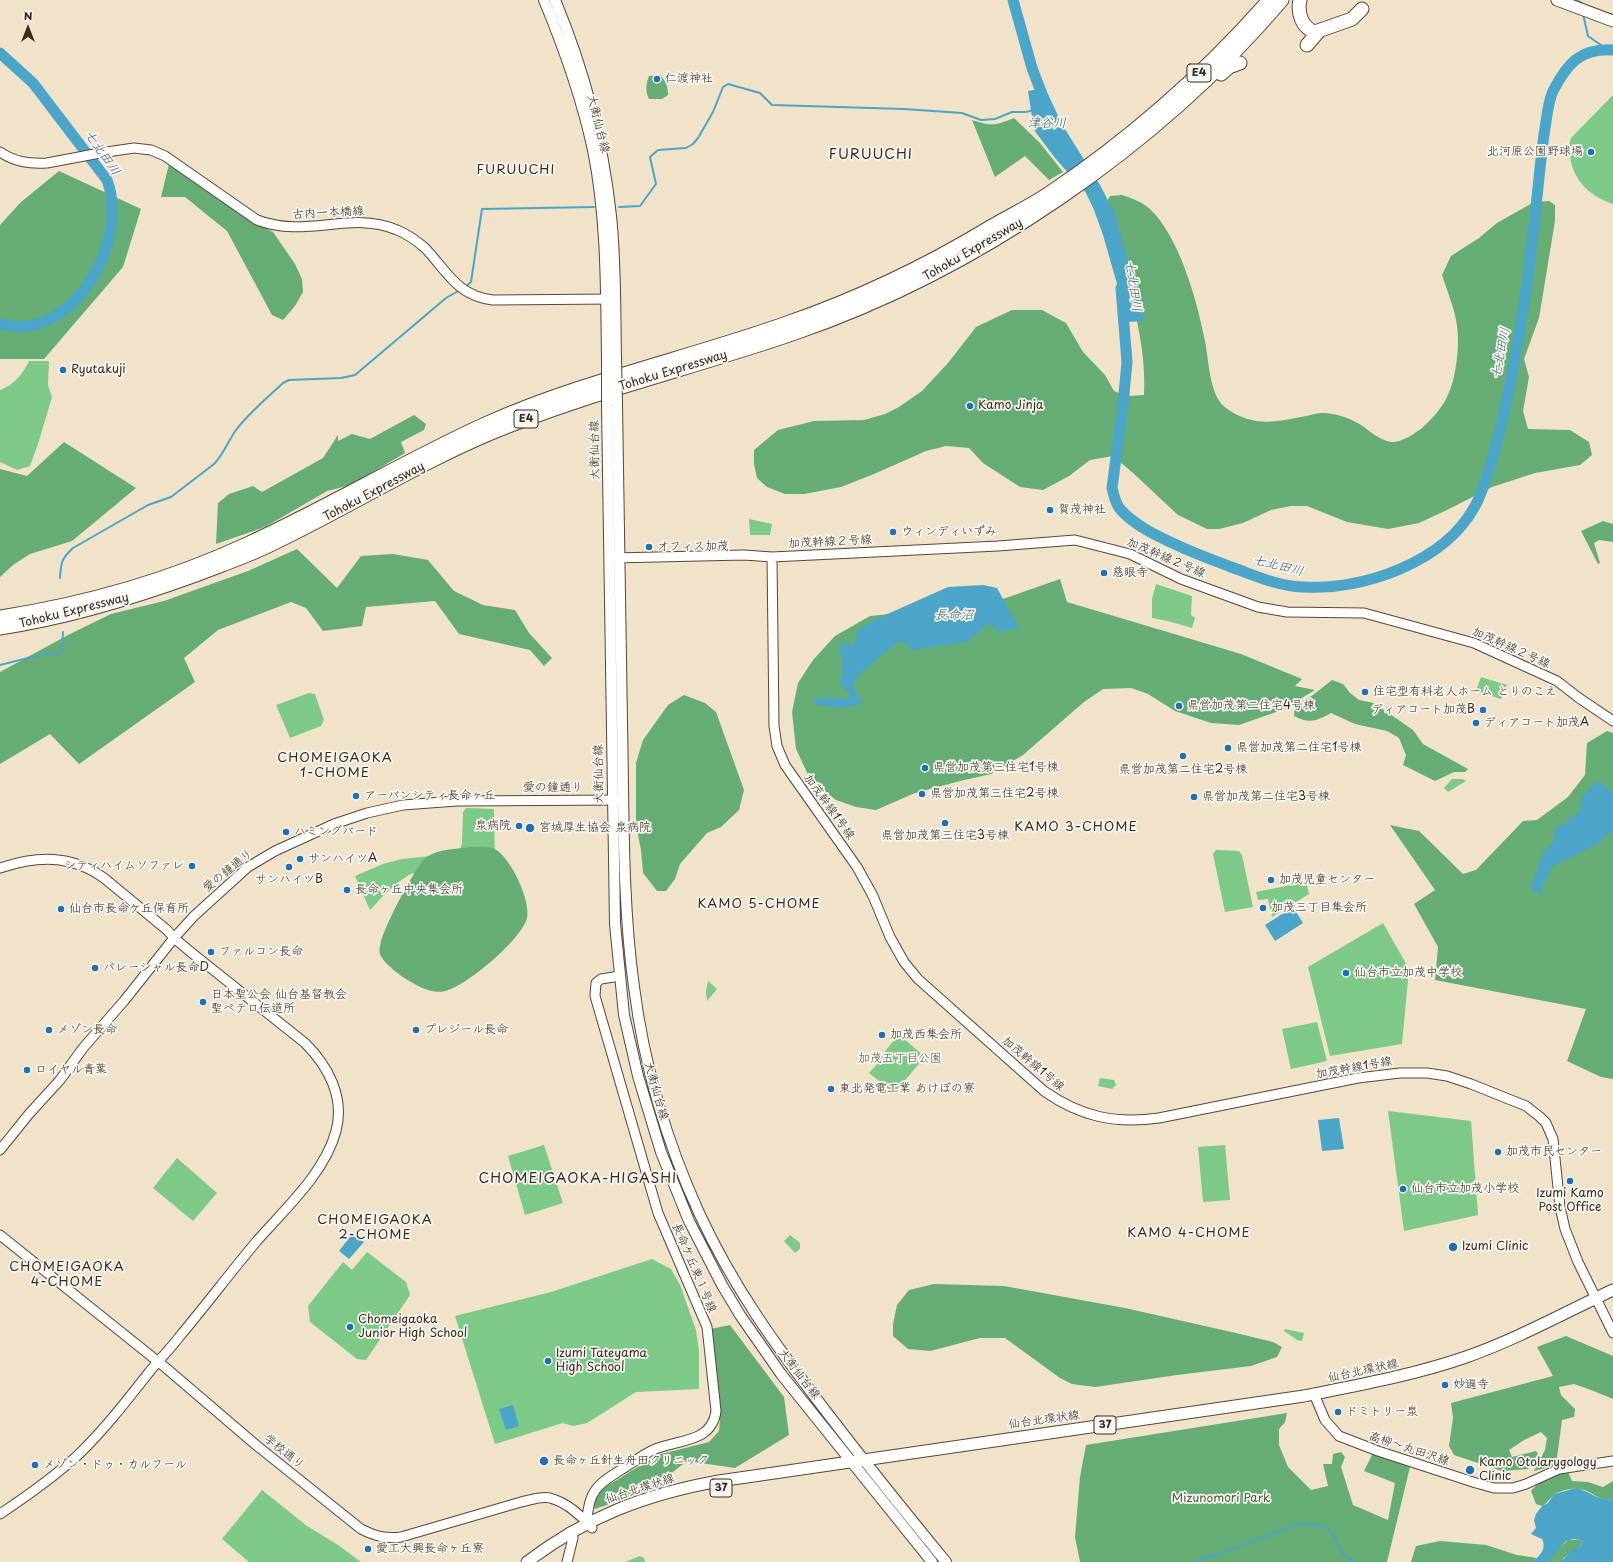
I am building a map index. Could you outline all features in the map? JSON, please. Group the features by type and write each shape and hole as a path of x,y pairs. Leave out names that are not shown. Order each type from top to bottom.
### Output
{"highway":[{"name":"Tohoku Expressway","path":"1124,144 1201,72 1269,0"},
{"name":"Tohoku Expressway","path":"0,628 66,614 153,591 223,565 262,549 451,452 520,421 586,397 798,332 902,289 953,264 1006,233 1047,200 1124,144 1153,127 1226,62 1282,0"},
{"path":"1300,0 1299,10 1303,22 1311,30 1315,38 1352,19 1364,4"},
{"path":"1153,127 1191,99 1229,67 1240,63"},
{"name":"Tohoku Expressway","path":"0,617 57,607 85,600 146,582 215,558 291,523 409,461 484,425 584,386 781,325 864,293 931,261 1047,200"}],"main road":[{"name":"大衡仙台線","path":"544,0 568,64 585,117 593,150 602,218 610,299"},
{"name":"大衡仙台線","path":"555,0 578,64 600,145 611,217 610,299 614,558 612,800 615,924 628,1035 645,1103 661,1152 689,1221 722,1285 753,1336 782,1374 946,1562"},
{"path":"1557,0 1613,21"},
{"name":"大衡仙台線","path":"614,558 628,925 634,988 643,1040 655,1088 672,1144 700,1216 738,1288 779,1351 932,1562"},
{"name":"仙台北環状線","path":"527,1562 589,1525 609,1520 654,1503 696,1492 860,1464 1389,1386 1434,1375 1480,1360 1524,1342 1597,1302 1613,1290"},
{"name":"仙台北環状線","path":"1597,1302 1613,1298"},
{"name":"仙台北環状線","path":"538,1562 572,1535"}],"street":[{"name":"古内一本橋線","path":"0,152 18,161 40,164 134,148 151,150 165,156 257,220 284,227 298,228 366,222 397,230 417,241 462,290 477,297 493,300 610,299"},
{"name":"加茂幹線２号線","path":"614,558 772,557 998,546 1075,540 1130,554 1181,579 1258,607 1287,612 1364,613 1474,643 1557,681 1608,719 1613,721"},
{"name":"加茂幹線1号線","path":"772,557 774,726 777,746 792,776 857,867 873,896 900,955 918,979 1044,1091 1071,1108 1100,1118 1130,1121 1159,1118 1358,1078 1400,1073 1427,1073 1447,1076 1526,1106 1546,1123 1553,1139 1562,1218 1573,1251 1613,1333"},
{"name":"愛の鐘通り","path":"0,1150 29,1114 60,1080 83,1048 194,916 248,867 275,851 334,824 367,813 403,805 451,801 624,800"},
{"path":"0,868 21,861 45,858 70,862 93,870 154,919 174,938 226,981 305,1043 316,1054 328,1072 336,1090 337,1123 329,1150 316,1172 130,1397 78,1455 35,1491 0,1514"},
{"name":"長命ケ丘東１号線","path":"589,1525 587,1507 592,1494 603,1481 652,1450 688,1440 704,1433 711,1427 715,1419 716,1411 707,1327 658,1213 595,996 596,983 601,979 620,976"},
{"name":"学校通り","path":"0,1235 158,1362 321,1497 361,1529 375,1536 390,1538 401,1537 538,1498 549,1498 560,1502 589,1525"},
{"name":"高柳～丸田沢線","path":"1315,1397 1325,1420 1339,1436 1378,1451 1494,1488 1513,1488 1526,1484 1559,1469 1613,1461"},
{"path":"567,1562 572,1535"}],"green space":[{"path":"660,75 664,79 668,89 668,95 662,99 649,99 646,88 649,76"},
{"name":"北河原公園野球場","path":"1613,95 1613,204 1597,197 1579,180 1572,165 1569,149 1571,138"},
{"path":"1014,118 1040,143 1063,172 1049,180 1025,156 995,177 972,120 997,124"},
{"path":"169,164 247,218 273,232 295,264 302,279 303,292 295,306 283,320 272,315 227,231 185,197 161,197"},
{"path":"59,171 141,209 123,267 44,359 0,359 0,225 21,202"},
{"path":"1122,195 1137,200 1150,209 1161,221 1170,236 1186,271 1192,289 1205,341 1213,387 1220,402 1226,408 1244,418 1262,422 1281,421 1319,413 1343,416 1361,425 1379,437 1391,442 1403,440 1422,428 1433,418 1445,401 1453,381 1458,334 1455,313 1442,275 1451,256 1479,238 1497,223 1534,202 1549,201 1555,205 1555,221 1539,318 1524,359 1529,377 1523,411 1528,429 1570,430 1589,442 1592,455 1580,465 1535,473 1492,487 1419,523 1388,529 1347,522 1307,506 1291,506 1271,510 1243,523 1219,529 1207,529 1178,515 1113,456 1090,460 1069,476 1043,490 1020,487 983,463 969,448 946,446 926,451 841,487 804,494 785,494 767,487 757,478 754,464 754,450 778,430 814,421 864,420 885,414 899,407 922,391 948,363 976,327 1012,310 1042,310 1066,323 1083,352 1105,375 1114,391 1127,396 1144,395 1142,348 1138,324 1105,205 1110,196"},
{"path":"29,361 49,361 48,385 52,397 30,466 17,470 0,462 0,390 10,385 18,378"},
{"path":"414,415 426,424 424,430 401,442 405,453 351,485 327,491 265,527 216,544 218,503 229,494 253,486 262,492 323,458 338,435 338,441 352,434 370,439"},
{"path":"64,442 136,488 72,541 30,554 13,565 0,577 0,469 27,476"},
{"path":"749,519 772,524 770,535 750,535"},
{"path":"1603,521 1613,524 1613,542 1599,540 1594,543 1600,563 1598,564 1581,531"},
{"path":"297,549 337,588 361,556 393,554 428,560 454,591 483,605 515,610 529,633 552,658 544,666 530,650 459,634 435,601 366,607 362,626 323,631 306,608 291,602 218,630 184,658 195,682 79,764 50,734 0,764 0,672 70,634 111,614 164,601 248,571"},
{"path":"1060,579 1067,602 1241,654 1302,679 1295,686 1315,690 1282,710 1239,725 1211,723 1175,711 1148,694 1131,688 1103,689 1084,702 1023,755 991,774 915,793 876,810 856,807 836,800 811,781 796,749 792,712 798,683 813,660 835,636 870,616 919,611 1003,599"},
{"path":"1156,584 1192,596 1191,615 1195,618 1192,628 1152,618 1152,599"},
{"path":"1481,677 1507,685 1501,699 1479,692 1477,688"},
{"path":"1332,680 1343,684 1350,693 1359,700 1374,703 1413,730 1423,744 1468,769 1465,772 1454,772 1435,781 1403,765 1406,755 1399,738 1387,731 1355,724 1331,713 1317,720 1309,721 1294,716 1295,706 1313,695"},
{"path":"309,693 315,694 324,720 321,726 290,738 276,705"},
{"path":"684,695 705,703 716,712 744,790 739,810 721,827 707,833 680,864 675,879 666,891 657,891 643,873 641,850 636,824 636,763 643,740 668,705"},
{"path":"1607,731 1613,733 1613,1079 1601,1077 1567,1061 1586,1009 1435,980 1438,947 1414,904 1435,890 1390,825 1419,831 1463,874 1476,870 1523,821 1537,820 1568,797 1585,775 1587,743"},
{"path":"1452,779 1462,779 1466,781 1448,792 1444,788"},
{"path":"466,808 494,809 495,867 426,871 409,875 393,887 370,910 355,876 383,864 402,859 458,853 462,844 463,812"},
{"path":"471,847 486,847 495,849 507,861 523,890 526,901 527,918 523,927 515,938 505,949 479,971 455,987 445,991 437,992 427,990 406,979 383,959 380,954 380,948 383,935 408,883 427,857 437,852"},
{"path":"1216,850 1239,851 1242,855 1253,907 1225,912 1213,854"},
{"path":"1306,882 1309,894 1272,917 1268,899 1258,900 1256,892"},
{"path":"1383,923 1409,969 1402,1044 1330,1056 1308,967"},
{"path":"708,981 717,989 707,1001 706,991"},
{"path":"1317,1022 1327,1061 1291,1069 1282,1029"},
{"name":"加茂五丁目公園","path":"896,1039 904,1039 925,1057 894,1093 869,1073 881,1060 880,1057"},
{"path":"1100,1078 1114,1080 1116,1085 1112,1089 1098,1086"},
{"path":"1388,1111 1471,1121 1478,1215 1404,1231"},
{"path":"544,1145 563,1203 525,1215 508,1156"},
{"path":"1225,1145 1230,1200 1203,1202 1198,1147"},
{"path":"177,1158 217,1193 193,1221 153,1188"},
{"path":"790,1235 800,1243 800,1249 795,1253 784,1241"},
{"path":"367,1252 406,1282 410,1295 366,1360 357,1359 310,1322 308,1306 343,1262 352,1270"},
{"path":"652,1259 671,1269 680,1285 696,1330 699,1351 699,1389 636,1392 587,1423 573,1426 563,1423 495,1444 455,1316 551,1292"},
{"path":"934,1284 1004,1286 1125,1308 1273,1342 1282,1347 1277,1357 1251,1366 1095,1387 1072,1384 1060,1378 1005,1338 980,1338 930,1351 908,1349 893,1336 893,1324 897,1305 909,1290"},
{"path":"730,1325 784,1397 789,1435 735,1468 687,1461 669,1475 661,1486 595,1509 592,1505 599,1491 657,1455 709,1442 719,1431 720,1419 710,1329"},
{"path":"1285,1329 1304,1333 1302,1341 1297,1340 1284,1331"},
{"path":"1566,1336 1613,1356 1613,1399 1574,1384 1559,1387 1561,1395 1575,1409 1574,1417 1562,1420 1556,1465 1534,1471 1545,1450 1547,1438 1541,1432 1524,1440 1509,1450 1512,1457 1536,1451 1538,1454 1528,1469 1502,1471 1454,1455 1449,1446 1453,1418 1451,1403 1553,1376 1537,1347"},
{"name":"Mizunomori Park","path":"1287,1413 1285,1422 1279,1429 1279,1445 1288,1467 1311,1490 1328,1486 1323,1464 1332,1464 1333,1454 1341,1452 1345,1457 1341,1467 1353,1505 1388,1520 1395,1483 1364,1471 1373,1453 1410,1467 1387,1562 1080,1562 1075,1537 1080,1477 1086,1445"},
{"path":"1568,1472 1572,1481 1588,1482 1603,1487 1613,1481 1613,1499 1604,1499 1581,1489 1573,1489 1556,1493 1542,1506 1536,1504 1531,1491 1535,1487 1548,1478"},
{"path":"262,1490 307,1526 338,1545 361,1562 249,1562 222,1539"},
{"path":"1568,1540 1580,1540 1582,1542 1581,1546 1569,1553 1562,1560 1557,1562 1548,1562 1555,1552"},
{"path":"1440,1541 1486,1545 1517,1555 1537,1558 1533,1562 1411,1562 1416,1546"},
{"path":"640,1556 644,1558 645,1562 625,1562"}],"water":[{"name":"津谷川","path":"1045,88 1063,126 1100,185 1115,214 1144,321 1128,322 1103,235 1086,193 1055,158 1034,130 1028,91"},
{"name":"長命沼","path":"983,585 997,588 1019,628 999,632 989,624 967,642 910,650 906,643 898,642 858,675 853,688 863,703 846,708 817,705 814,698 850,698 849,692 839,685 843,672 839,643 854,645 857,631 874,620 948,587"},
{"path":"1597,781 1613,791 1613,832 1610,835 1605,835 1601,842 1552,867 1541,888 1542,894 1540,895 1530,888 1543,853 1556,838 1553,832 1561,824 1567,824 1569,818 1579,813 1582,797"},
{"path":"1293,907 1303,923 1275,941 1265,925"},
{"path":"1339,1118 1344,1149 1322,1151 1318,1120"},
{"path":"353,1233 364,1242 349,1259 339,1251"},
{"path":"513,1405 519,1426 506,1430 499,1409"},
{"path":"1576,1488 1602,1499 1613,1499 1613,1562 1557,1562 1564,1559 1570,1551 1581,1546 1582,1542 1574,1539 1565,1542 1548,1562 1533,1562 1542,1552 1544,1546 1542,1539 1531,1534 1536,1528 1534,1520 1536,1514 1542,1506 1548,1503 1554,1494"}],"waterway":[{"name":"七北田川","path":"1013,0 1032,68 1045,102"},
{"path":"1576,0 1582,3 1582,5"},
{"path":"1583,14 1588,36 1608,50"},
{"name":"七北田川","path":"1121,288 1127,362 1112,488 1120,509 1133,521 1163,539 1257,577 1284,585 1326,587 1351,584 1376,578 1400,569 1423,557 1444,543 1461,526 1479,499 1498,440 1519,336 1527,284 1542,148 1550,100 1558,81 1569,66 1576,60 1583,55 1592,52 1613,50"},
{"name":"七北田川","path":"0,53 33,83 107,180 112,205 110,231 102,258 90,282 72,303 51,319 26,326 0,324"},
{"path":"619,207 640,206 656,184 650,157 658,150 686,148 693,144 713,112 723,87 728,84 760,93 772,105 904,109 962,113 981,120 995,119 1012,112 1026,112 1034,110"},
{"path":"465,287 471,282 482,209 594,207"},
{"path":"60,578 62,562 73,548 148,505 171,497 214,464 221,456 233,434 241,424 283,383 289,380 341,378 355,375 446,298 460,290"},
{"path":"0,665 36,656 56,654 61,651 62,648 63,632"},
{"path":"1197,1562 1207,1556 1216,1555 1302,1523 1326,1527 1335,1537 1343,1554 1354,1562"}],"place":[{"name":"仁渡神社","path":"657,79"},
{"name":"北河原公園野球場","path":"1591,152"},
{"name":"Ryutakuji","path":"63,370"},
{"name":"Kamo Jinja","path":"970,406"},
{"name":"賀茂神社","path":"1050,510"},
{"name":"ウィンディいずみ","path":"893,532"},
{"name":"オフィス加茂","path":"649,547"},
{"name":"慈眼寺","path":"1104,573"},
{"name":"住宅型有料老人ホーム とりのこえ","path":"1365,692"},
{"name":"県営加茂第二住宅4号棟","path":"1179,706"},
{"name":"ディアコート加茂B","path":"1483,710"},
{"name":"ディアコート加茂A","path":"1476,723"},
{"name":"県営加茂第二住宅1号棟","path":"1228,748"},
{"name":"県営加茂第二住宅2号棟","path":"1183,756"},
{"name":"県営加茂第三住宅1号棟","path":"925,768"},
{"name":"県営加茂第三住宅2号棟","path":"922,794"},
{"name":"アーバンシティ長命ヶ丘","path":"356,796"},
{"name":"県営加茂第二住宅3号棟","path":"1194,797"},
{"name":"県営加茂第三住宅3号棟","path":"945,823"},
{"name":"泉病院","path":"519,826"},
{"name":"宮城厚生協会 泉病院","path":"530,828"},
{"name":"ハミングバード","path":"286,832"},
{"name":"サンハイツA","path":"300,859"},
{"name":"シティハイムソファレ","path":"192,866"},
{"name":"サンハイツB","path":"289,867"},
{"name":"加茂児童センター","path":"1271,880"},
{"name":"長命ヶ丘中央集会所","path":"347,890"},
{"name":"加茂三丁目集会所","path":"1263,908"},
{"name":"仙台市長命ケ丘保育所","path":"61,909"},
{"name":"ファルコン長命","path":"211,952"},
{"name":"パレーシャル長命D","path":"95,968"},
{"name":"仙台市立加茂中学校","path":"1346,973"},
{"name":"日本聖公会 仙台基督教会 聖ペテロ伝道所","path":"203,1002"},
{"name":"メゾン長命","path":"49,1030"},
{"name":"プレジール長命","path":"416,1030"},
{"name":"加茂西集会所","path":"882,1035"},
{"name":"ロイヤル青葉","path":"27,1070"},
{"name":"東北発電工業 あけぼの寮","path":"831,1089"},
{"name":"加茂市民センター","path":"1498,1152"},
{"name":"Izumi Kamo Post Office","path":"1570,1181"},
{"name":"仙台市立加茂小学校","path":"1403,1189"},
{"name":"Izumi Clinic","path":"1453,1247"},
{"name":"Chomeigaoka Junior High School","path":"350,1327"},
{"name":"Izumi Tateyama High School","path":"548,1361"},
{"name":"妙遍寺","path":"1445,1385"},
{"name":"ドミトリー泉","path":"1338,1412"},
{"name":"長命ヶ丘針生舟田クリニック","path":"544,1461"},
{"name":"メゾン・ドゥ・カルフール","path":"35,1465"},
{"name":"Kamo Otolarygology Clinic","path":"1470,1470"},
{"name":"愛工大興長命ヶ丘寮","path":"368,1549"}],"district":[{"name":"FURUUCHI","path":"871,155"},
{"name":"FURUUCHI","path":"516,170"},
{"name":"CHOMEIGAOKA 1-CHOME","path":"335,766"},
{"name":"KAMO 3-CHOME","path":"1076,827"},
{"name":"KAMO 5-CHOME","path":"759,904"},
{"name":"CHOMEIGAOKA-HIGASHI","path":"578,1179"},
{"name":"CHOMEIGAOKA 2-CHOME","path":"375,1228"},
{"name":"KAMO 4-CHOME","path":"1189,1233"},
{"name":"CHOMEIGAOKA 4-CHOME","path":"67,1274"}]}
